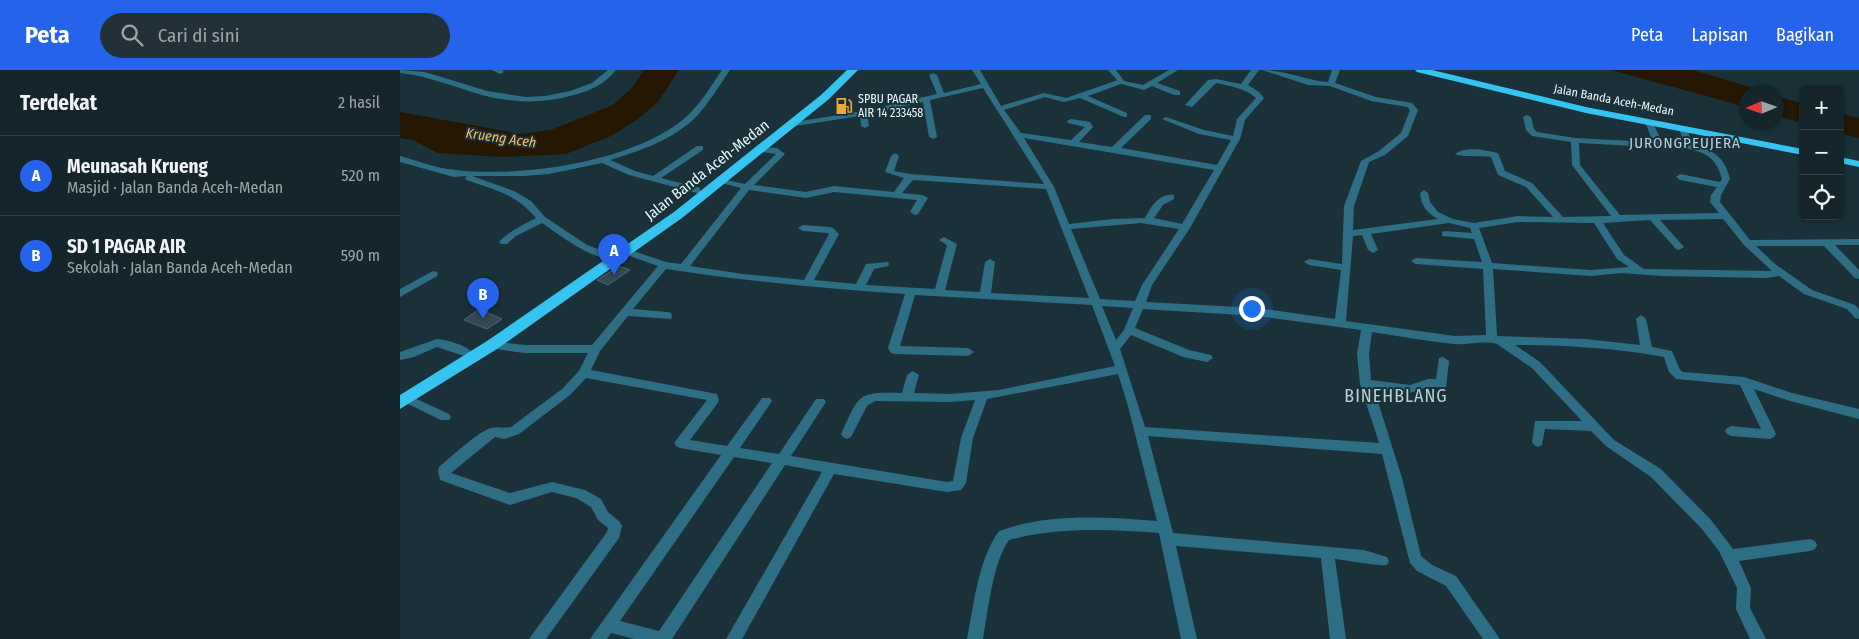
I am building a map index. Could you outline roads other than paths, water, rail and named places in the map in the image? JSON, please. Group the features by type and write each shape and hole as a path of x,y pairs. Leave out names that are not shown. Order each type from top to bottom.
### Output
{"highway":[{"name":"Jalan Banda Aceh-Medan","path":"403,399 669,214 754,148 837,79 844,70"},
{"name":"Jalan Banda Aceh-Medan","path":"403,399 492,344 678,215 720,180 754,148 789,125 825,97 853,70"},
{"name":"Jalan Banda Aceh-Medan","path":"1420,70 1586,110 1799,149"},
{"name":"Jalan Banda Aceh-Medan","path":"1432,70 1597,108 1799,149"},
{"path":"1844,159 1859,162"}],"street":[{"path":"429,74 444,70"},
{"path":"400,71 429,74 514,100 534,100 567,95 596,86 612,70"},
{"path":"447,172 481,175 547,173 602,160 634,149 681,125 693,115 726,70"},
{"path":"976,70 984,86 1018,135 1050,187 1122,369 1166,534 1189,639"},
{"path":"1112,70 1119,76 1120,82"},
{"path":"999,109 1044,95 1052,95 1064,101 1120,82 1144,88 1174,70"},
{"path":"1244,87 1256,70"},
{"path":"1266,70 1311,82 1331,84 1374,99 1406,105 1414,110 1404,134 1382,153 1365,162 1348,206 1348,253 1340,324"},
{"path":"1331,84 1336,70"},
{"path":"933,75 941,96"},
{"path":"1113,349 1122,341 1129,330 1147,285 1185,228 1236,139 1240,119 1260,98 1259,94 1244,87 1216,81 1211,82 1189,105"},
{"path":"1153,84 1177,92"},
{"path":"789,125 863,113 984,86"},
{"path":"1082,96 1124,115"},
{"path":"926,100 933,137"},
{"path":"863,113 865,126"},
{"path":"1115,149 1148,116"},
{"path":"1527,117 1530,130 1534,133 1575,140 1658,144 1706,150 1716,157 1726,179 1714,199 1747,243 1761,258 1808,292 1856,310"},
{"path":"1166,119 1202,132 1236,139"},
{"path":"1071,121 1087,124 1088,127 1074,142"},
{"path":"1649,122 1658,144"},
{"path":"1683,128 1690,147"},
{"path":"1018,135 1074,142 1218,168"},
{"path":"1575,140 1576,165 1617,218"},
{"path":"654,179 700,148"},
{"path":"683,268 747,187 781,154 777,151 754,148"},
{"path":"1459,154 1476,152 1495,155 1501,173 1518,179 1529,186 1561,220"},
{"path":"895,156 889,172 910,178 1050,187"},
{"path":"400,159 511,193 528,203 542,219 584,247 609,256"},
{"path":"602,160 654,179 698,190"},
{"path":"1680,177 1722,185"},
{"path":"896,195 910,178"},
{"path":"720,180 747,187 806,195 824,190 834,190 922,198 923,201 915,212"},
{"path":"1424,193 1424,198 1433,213 1476,231 1488,266 1497,339 1536,365 1610,443 1656,472 1706,524 1729,556 1744,588 1743,610 1758,639"},
{"path":"1148,220 1154,208 1161,201 1171,197"},
{"path":"1652,216 1680,247"},
{"path":"1445,234 1476,231 1518,219 1606,220 1652,216 1726,216"},
{"path":"504,242 514,234 542,219"},
{"path":"1067,227 1159,220 1185,228"},
{"path":"1348,234 1448,220"},
{"path":"1597,220 1620,258 1642,271"},
{"path":"804,228 830,230 834,234 807,284"},
{"path":"1365,232 1373,250"},
{"path":"940,293 952,244 944,240"},
{"path":"1747,243 1859,242"},
{"path":"1827,243 1859,276"},
{"path":"627,252 664,265 807,284 1097,304 1257,312 1455,340 1497,339 1590,342 1668,354 1675,372 1680,376 1744,381 1790,397 1859,414"},
{"path":"1416,261 1591,273 1611,270 1767,275 1781,273"},
{"path":"985,296 990,262"},
{"path":"1309,262 1346,268"},
{"path":"859,288 870,266 884,264"},
{"path":"537,639 614,534 615,526 603,516 596,503 566,490 552,487 510,499 445,476 444,473 447,467 485,437 493,432 504,434 515,431 536,417 566,392 584,373 595,349 664,265"},
{"path":"400,294 434,274"},
{"path":"910,292 895,350 968,352"},
{"path":"625,312 667,316"},
{"path":"1642,319 1647,350"},
{"path":"1367,327 1363,354 1366,384 1396,478 1416,559 1421,568 1442,575 1451,581 1492,639"},
{"path":"1129,330 1187,354 1207,358"},
{"path":"400,356 409,355 434,343 440,343 468,353"},
{"path":"492,344 524,349 595,349"},
{"path":"1366,384 1410,389 1428,383 1442,384 1443,361"},
{"path":"847,434 864,400 873,397 950,398 982,395 1014,391 1122,369"},
{"path":"584,373 713,396 713,402 680,443 947,487 956,486 959,482 967,438 978,414 982,395"},
{"path":"907,397 913,376"},
{"path":"1731,431 1770,434 1744,381"},
{"path":"403,399 445,418"},
{"path":"598,639 766,402"},
{"path":"609,624 662,639 820,402"},
{"path":"1538,442 1539,424 1592,426"},
{"path":"1140,431 1386,449"},
{"path":"734,639 831,467"},
{"path":"975,639 990,571 999,539 1004,535 1061,526 1125,525 1166,534 1364,556 1382,561"},
{"path":"1729,556 1810,545"},
{"path":"1328,552 1338,639"}],"water":[{"name":"Krueng Aceh","path":"644,70 679,70 658,102 638,119 611,136 566,154 503,157 438,153 413,140 400,138 400,112 521,134 551,130 613,105 632,88"},
{"path":"1611,70 1693,70 1743,85 1739,85 1739,105"},
{"path":"1784,98 1799,103 1799,122 1784,118"},
{"path":"1844,115 1859,118 1859,138 1844,134"}],"place":[{"name":"SPBU PAGAR AIR 14 233458","path":"844,106"},
{"name":"Meunasah Krueng","path":"614,275"},
{"name":"SD 1 PAGAR AIR","path":"483,319"}],"district":[{"name":"JURONGPEUJERA","path":"1685,143"},
{"name":"BINEHBLANG","path":"1396,396"}]}
